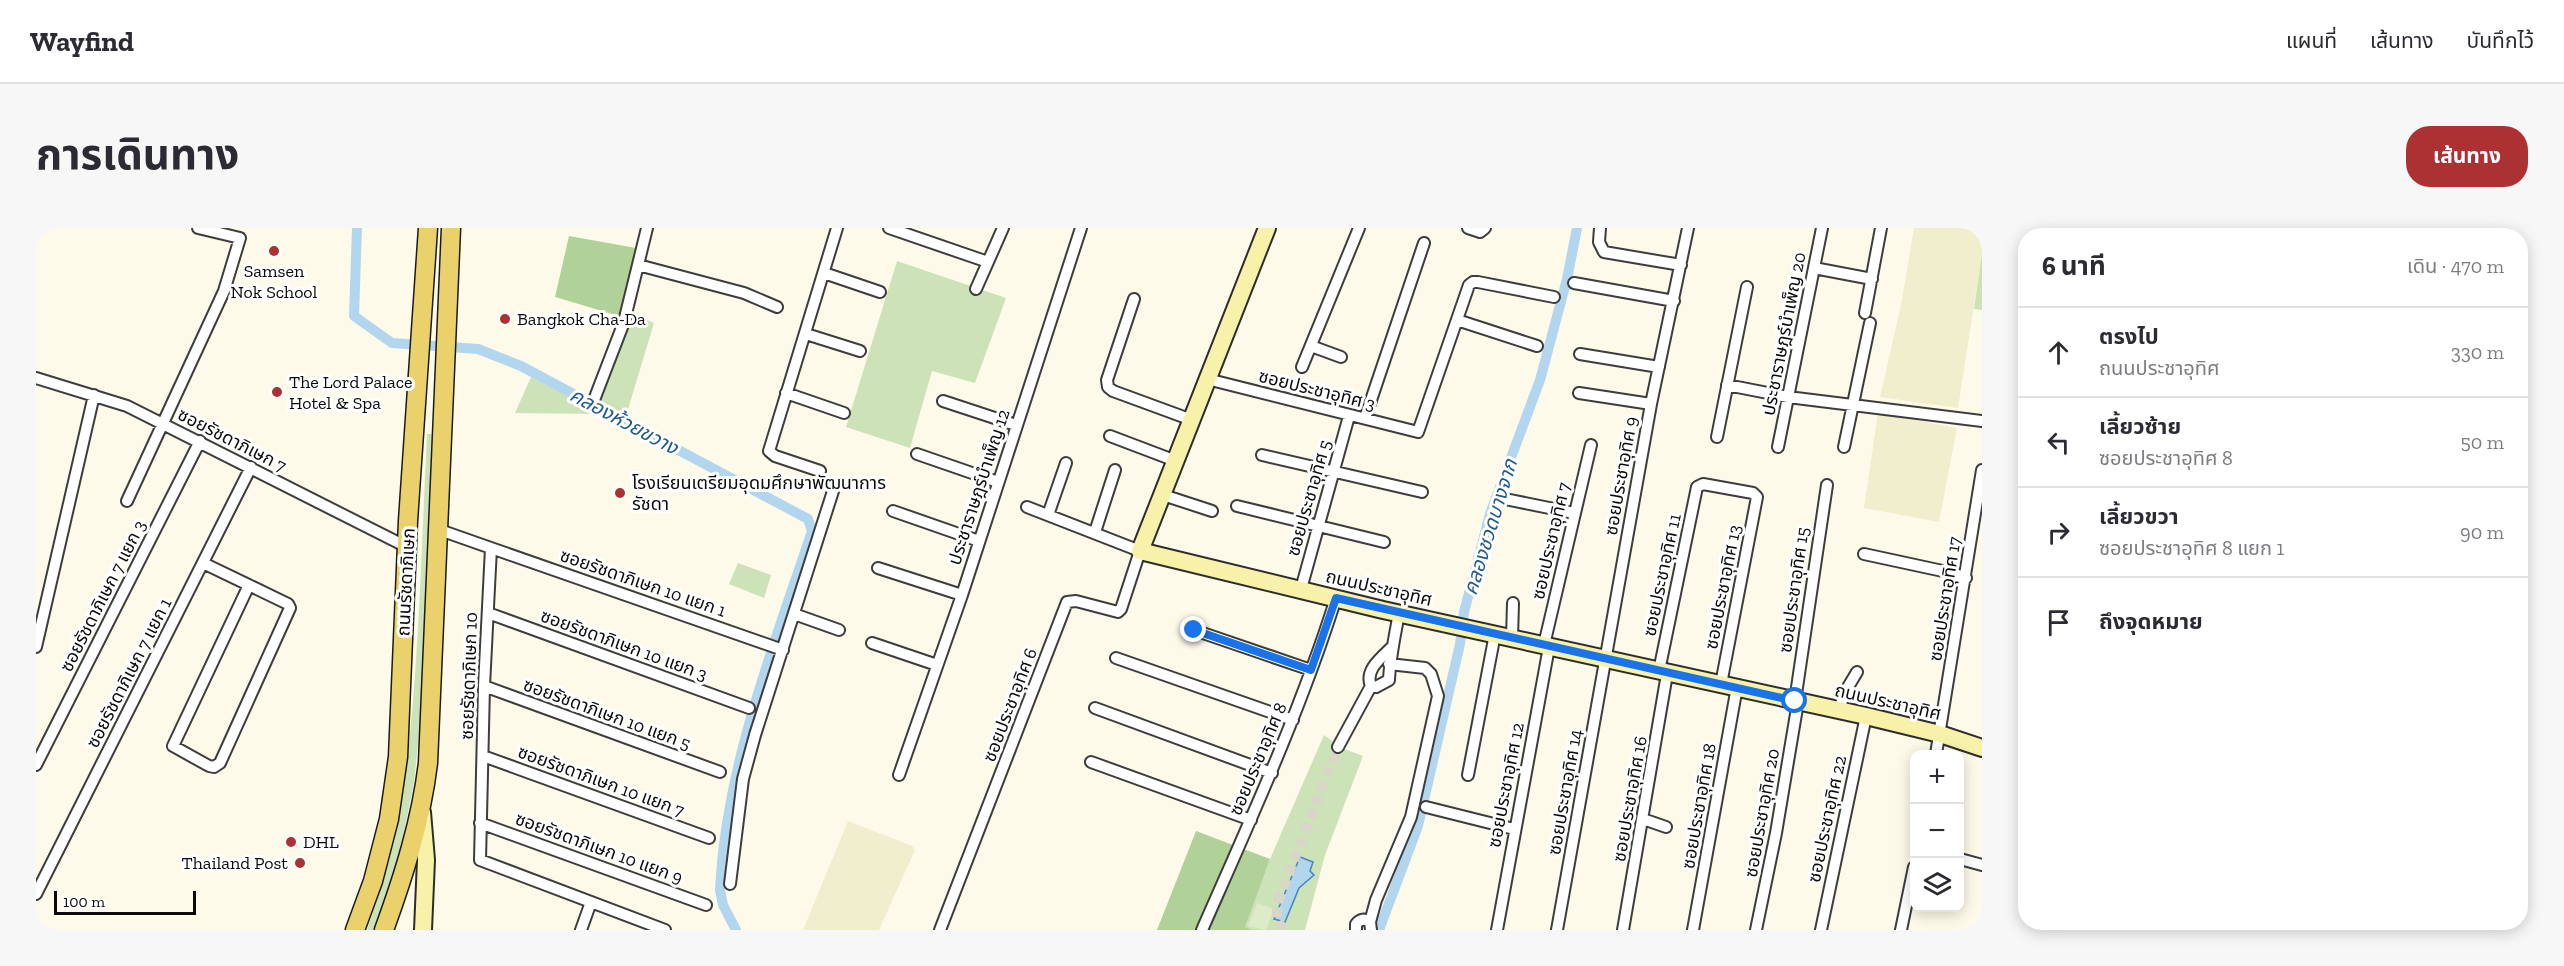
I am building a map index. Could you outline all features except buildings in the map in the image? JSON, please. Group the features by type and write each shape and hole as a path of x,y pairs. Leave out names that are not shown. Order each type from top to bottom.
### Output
{"main road":[{"name":"ถนนรัชดาภิเษก","path":"355,930 372,881 394,792 398,757 407,548 428,228"},
{"name":"ถนนรัชดาภิเษก","path":"384,930 399,890 422,808 428,763 451,228"},
{"path":"1140,551 1267,228"},
{"name":"ถนนประชาอุทิศ","path":"1140,551 1451,625 1866,716 1940,734 1982,748"},
{"path":"422,808 426,860 423,930"}],"street":[{"path":"128,501 224,291 240,238 198,228"},
{"path":"594,400 624,322 647,228"},
{"path":"820,471 775,456 769,451 837,228"},
{"path":"889,228 988,262"},
{"path":"976,289 1003,228"},
{"name":"ประชาราษฎร์บำเพ็ญ 12","path":"899,775 962,595 1081,228"},
{"path":"1302,367 1359,228"},
{"path":"1468,228 1480,232 1485,228"},
{"path":"1600,228 1599,242 1604,252 1681,265"},
{"name":"ซอยประชาอุทิศ 9","path":"1605,659 1651,404 1688,228"},
{"name":"ประชาราษฎร์บำเพ็ญ 20","path":"1778,447 1821,228"},
{"path":"1844,447 1854,406 1881,228"},
{"path":"1365,418 1424,243"},
{"path":"638,265 744,293 777,307"},
{"path":"1814,268 1872,279"},
{"path":"824,273 880,292"},
{"path":"1537,346 1457,320 1469,285 1478,282 1554,297"},
{"path":"1574,283 1674,301"},
{"path":"1717,437 1747,287"},
{"path":"1134,299 1107,380 1108,387 1113,392 1191,420"},
{"name":"ซอยประชาอุทิศ 3","path":"1207,379 1418,432 1457,320"},
{"path":"806,334 860,351"},
{"path":"1311,346 1341,357"},
{"path":"1580,354 1659,367"},
{"name":"ซอยรัชดาภิเษก 7","path":"36,378 127,406 200,441 407,548"},
{"path":"1727,385 1788,397 1982,421"},
{"path":"786,393 844,413"},
{"path":"1579,393 1651,404"},
{"path":"36,647 94,395"},
{"path":"943,401 1016,425"},
{"name":"ซอยประชาอุทิศ 5","path":"1301,590 1349,416"},
{"path":"1110,436 1176,461"},
{"name":"ซอยรัชดาภิเษก 7 แยก 3","path":"36,765 200,441"},
{"name":"ซอยประชาอุทิศ 7","path":"1546,646 1591,445"},
{"path":"917,454 998,482"},
{"path":"1262,455 1335,470 1422,492"},
{"path":"1048,515 1066,463"},
{"name":"ซอยรัชดาภิเษก 7 แยก 1","path":"36,894 251,467"},
{"path":"1095,532 1115,470"},
{"name":"ซอยประชาอุทิศ 17","path":"1937,750 1982,470"},
{"name":"ซอยประชาอุทิศ 13","path":"1697,487 1703,484 1753,493 1756,497 1729,686"},
{"name":"ซอยประชาอุทิศ 15","path":"1797,701 1827,485"},
{"name":"ซอยประชาอุทิศ 11","path":"1663,672 1697,487"},
{"path":"730,884 742,783 755,735 833,491"},
{"path":"1163,495 1212,510"},
{"path":"1505,499 1574,513"},
{"path":"1238,506 1384,542"},
{"path":"1028,507 1140,551"},
{"path":"893,511 979,541"},
{"path":"437,529 492,548"},
{"name":"ซอยรัชดาภิเษก 10","path":"492,548 484,687 479,852 482,862 591,902"},
{"name":"ซอยรัชดาภิเษก 10 แยก 1","path":"492,548 782,650"},
{"name":"ซอยประชาอุทิศ 6","path":"940,930 1067,602 1076,601 1118,612 1121,609 1140,551"},
{"path":"1864,554 1966,578"},
{"path":"203,563 249,585 288,604 290,608 220,763 214,767 209,766 173,746 249,585"},
{"path":"878,568 962,595"},
{"name":"ซอยประชาอุทิศ 8","path":"1202,930 1293,720 1336,598"},
{"path":"1512,638 1513,603"},
{"name":"ซอยรัชดาภิเษก 10 แยก 3","path":"488,613 748,708"},
{"path":"1371,686 1376,687 1389,680 1389,664 1399,613"},
{"path":"794,614 839,630"},
{"path":"1194,630 1311,670"},
{"path":"1468,775 1495,634"},
{"path":"872,643 937,665"},
{"path":"1371,686 1368,680 1370,672 1392,646"},
{"name":"ซอยประชาอุทิศ 12","path":"1497,930 1546,646"},
{"path":"1116,658 1293,720"},
{"name":"ซอยประชาอุทิศ 14","path":"1557,930 1605,659"},
{"path":"1370,926 1376,900 1411,818 1438,696 1431,674 1425,668 1389,664"},
{"name":"ซอยประชาอุทิศ 16","path":"1623,930 1643,819 1663,672"},
{"path":"1839,710 1845,692 1857,672"},
{"path":"1338,747 1371,686"},
{"name":"ซอยประชาอุทิศ 18","path":"1693,930 1729,686"},
{"name":"ซอยรัชดาภิเษก 10 แยก 5","path":"484,687 720,772"},
{"name":"ซอยประชาอุทิศ 20","path":"1756,930 1776,833 1797,701"},
{"path":"1095,708 1272,772"},
{"name":"ซอยประชาอุทิศ 22","path":"1821,930 1866,716"},
{"name":"ซอยรัชดาภิเษก 10 แยก 7","path":"483,756 709,838"},
{"path":"1091,762 1251,820"},
{"path":"1426,807 1514,829"},
{"path":"1643,819 1666,827"},
{"name":"ซอยรัชดาภิเษก 10 แยก 9","path":"480,823 706,905"},
{"path":"1964,860 1982,865"},
{"path":"1901,930 1910,886"},
{"path":"581,930 591,902 646,927 665,930"},
{"path":"1356,930 1356,924 1360,921 1365,920 1370,926"}],"shaded area":[{"path":"1914,228 1982,228 1982,253 1958,408 1880,397 1901,305"},
{"path":"1878,413 1957,428 1939,522 1864,508"},
{"path":"848,821 912,846 915,850 879,930 803,930"}],"green space":[{"path":"569,236 636,248 619,316 555,297"},
{"path":"1982,253 1982,310 1974,309"},
{"path":"897,261 1006,298 975,383 932,371 910,448 846,427"},
{"path":"633,314 654,323 626,416 596,401"},
{"path":"531,377 602,414 515,413"},
{"path":"427,434 434,434 423,694 414,783 398,861 375,930 367,930 393,846 403,794 416,659"},
{"path":"738,563 771,575 764,598 729,584"},
{"path":"1324,735 1342,748 1363,756 1325,855 1305,930 1252,930 1244,927 1270,859"},
{"path":"1196,831 1270,859 1245,927 1252,930 1157,930"},
{"path":"1257,903 1274,909 1266,930 1248,926"}],"water":[{"path":"1300,857 1313,862 1310,871 1314,875 1299,888 1285,922 1274,919"}],"waterway":[{"name":"คลองห้วยขวาง","path":"357,228 354,316 392,343 478,349 521,366 808,519 812,531 767,663 741,753 731,798 720,890 723,905 736,930"},
{"name":"คลองชวดบางจาก","path":"1379,930 1418,826 1460,644 1464,612 1490,514 1540,380 1567,279 1577,228"}],"tunnel":[{"path":"1284,930 1277,920 1277,904 1338,747"}],"place":[{"name":"Samsen Nok School","path":"274,251"},
{"name":"Bangkok Cha-Da","path":"505,319"},
{"name":"The Lord Palace Hotel & Spa","path":"277,392"},
{"name":"โรงเรียนเตรียมอุดมศึกษาพัฒนาการ รัชดา","path":"620,493"},
{"name":"DHL","path":"291,842"},
{"name":"Thailand Post","path":"300,863"}],"route":[{"path":"1194,630 1311,670 1336,598 1795,701"}]}
